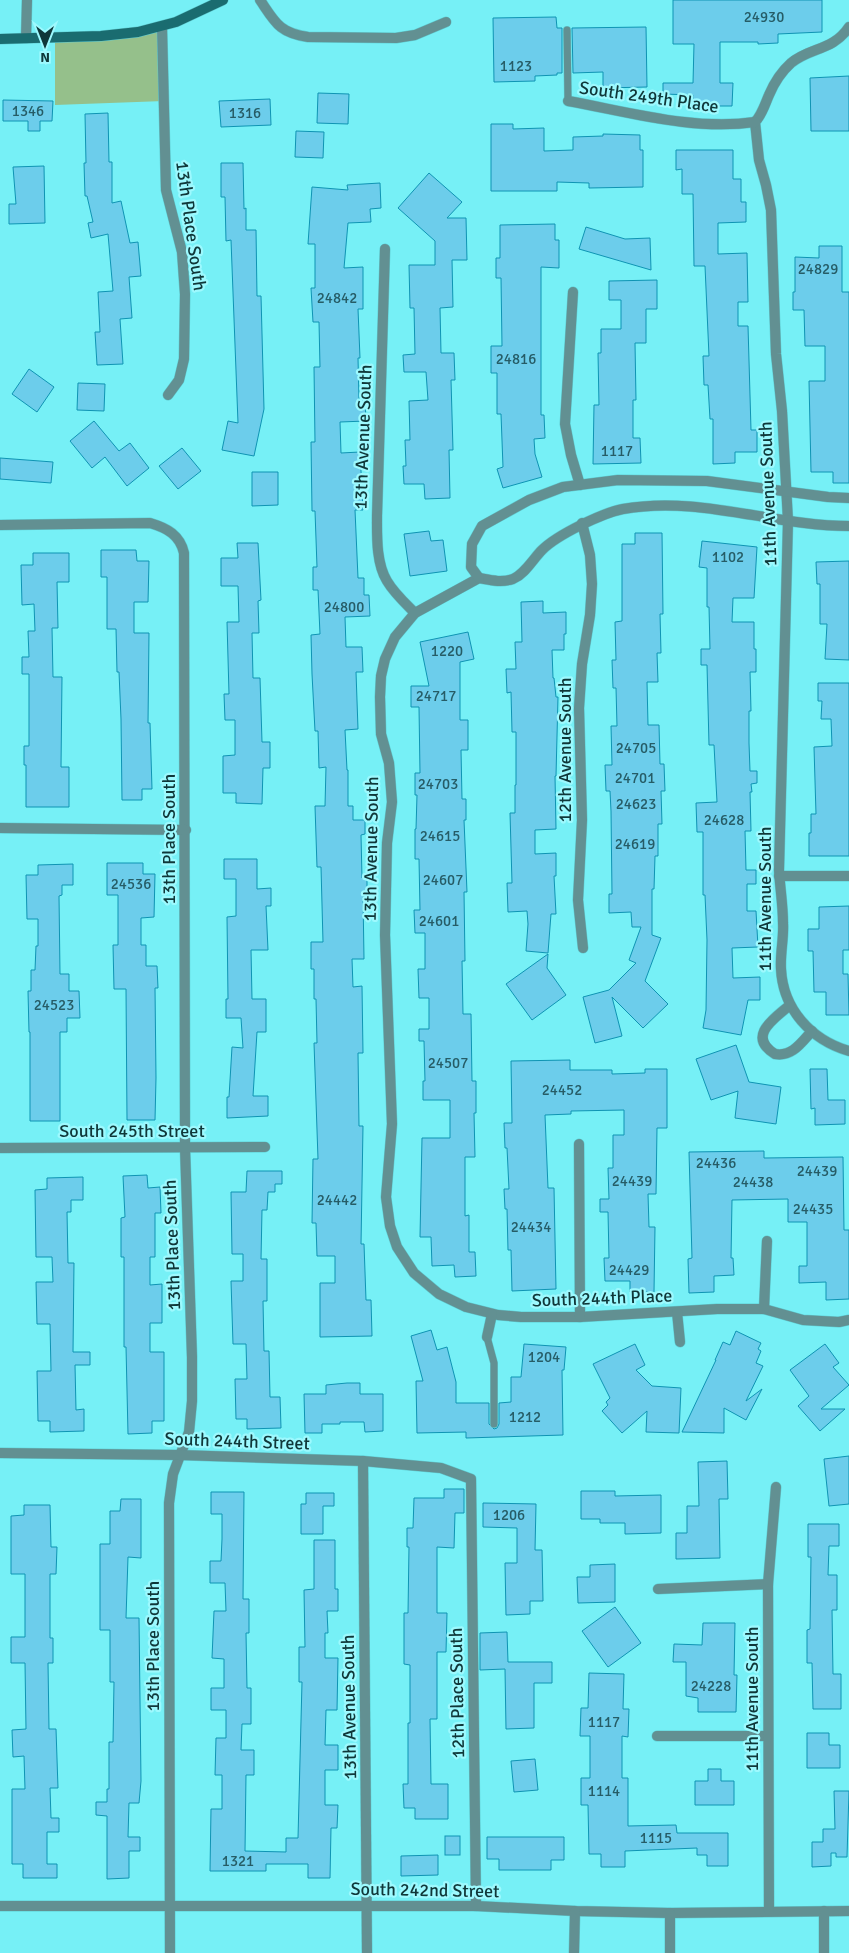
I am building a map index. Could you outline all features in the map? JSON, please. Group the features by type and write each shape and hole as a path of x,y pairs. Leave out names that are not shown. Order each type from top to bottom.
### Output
{"street":[{"path":"26,38 27,0"},
{"path":"0,38 119,35 162,26 196,14 223,0"},
{"path":"260,0 284,31 308,37 396,38 415,36 446,22"},
{"name":"13th Place South","path":"162,26 166,190 182,252 185,294 184,359 179,380 168,395"},
{"path":"755,122 761,115 774,85 787,67 805,54 839,40 849,27"},
{"name":"South 249th Place","path":"568,101 678,121 738,125 755,122"},
{"name":"11th Avenue South","path":"755,122 759,160 771,210 776,354 782,411 788,521 779,876 783,926 781,974 790,1005 798,1016 812,1031 831,1044 849,1051"},
{"name":"13th Avenue South","path":"385,249 377,516 378,540 380,560 386,579 415,613 395,637 385,659 380,697 381,734 389,763 392,802 387,843 385,936 392,1104 392,1140 386,1197 391,1232"},
{"path":"573,292 565,424 571,455 580,485"},
{"path":"479,578 471,567 472,544 482,526 529,500 563,487 618,480 698,481 849,498"},
{"path":"415,613 479,578 498,582 514,579 529,566 543,549 582,523 622,509 669,505 712,508 788,521 849,526"},
{"name":"13th Place South","path":"0,525 150,523 161,526 175,534 184,553 186,830 185,1148 192,1401 189,1432 173,1474 170,1503 170,1953"},
{"name":"12th Avenue South","path":"582,523 590,555 592,584 591,607 582,664 579,708 582,820 578,900 583,948"},
{"path":"0,828 186,830"},
{"path":"779,876 849,876"},
{"path":"790,1005 765,1028 763,1040 769,1051 775,1054 787,1054 793,1051 812,1031"},
{"path":"579,1144 580,1317"},
{"name":"South 245th Street","path":"0,1148 265,1147"},
{"name":"South 244th Place","path":"391,1232 404,1260 414,1273 432,1290 459,1305 492,1314 522,1317 580,1317 717,1309 764,1309 803,1320 839,1322 849,1320"},
{"path":"764,1309 767,1241"},
{"path":"677,1312 680,1342"},
{"path":"487,1337 492,1314"},
{"name":"South 244th Street","path":"0,1453 180,1455 363,1461 441,1468 471,1479"},
{"name":"13th Avenue South","path":"363,1461 367,1953"},
{"name":"12th Place South","path":"471,1479 476,1906"},
{"name":"11th Avenue South","path":"769,1911 768,1584 776,1487"},
{"path":"658,1588 768,1584"},
{"path":"657,1736 768,1736"},
{"name":"South 242nd Street","path":"0,1906 476,1906 670,1913 849,1911"},
{"path":"574,1953 575,1911"},
{"path":"824,1911 824,1953"},
{"path":"670,1913 670,1953"}],"lane":[{"path":"567,30 568,101"},
{"path":"487,1337 494,1363 494,1424"}],"green space":[{"path":"162,27 164,101 55,105 55,37"}],"building":[{"path":"673,0 822,0 822,32 778,34 778,43 720,42 720,83 733,83 732,106 693,106 693,95 663,94 663,83 693,83 694,44 673,44"},
{"path":"556,17 557,28 562,28 562,73 535,76 535,81 494,82 493,18"},
{"path":"646,27 647,87 603,88 603,72 573,73 572,28"},
{"path":"849,76 849,131 811,131 810,78"},
{"path":"318,93 349,94 348,124 317,123"},
{"path":"270,99 271,125 221,127 219,101"},
{"path":"3,100 53,101 52,121 40,121 40,131 28,131 28,121 3,121"},
{"path":"108,113 109,162 112,162 112,203 121,201 130,243 138,242 141,276 129,277 132,318 120,319 123,364 97,365 95,332 100,332 98,292 113,291 108,234 91,238 88,223 93,222 87,196 85,196 85,114"},
{"path":"491,124 513,124 513,129 544,128 544,151 573,150 573,137 603,136 603,134 640,135 640,150 643,150 643,187 589,188 589,183 557,182 557,191 491,191"},
{"path":"296,131 324,132 323,158 295,157"},
{"path":"676,150 733,150 733,179 741,179 741,202 746,202 746,222 718,223 718,254 747,253 748,302 738,302 738,326 748,326 751,430 757,430 757,452 735,452 735,463 713,464 713,419 710,419 708,385 704,385 703,356 709,356 705,266 694,266 693,194 682,194 682,169 676,170"},
{"path":"221,163 243,163 246,230 256,230 257,296 261,296 264,409 254,456 222,450 228,421 238,423 231,240 226,241 225,197 221,197"},
{"path":"44,166 45,223 9,224 9,204 16,204 13,167"},
{"path":"429,173 462,202 447,218 466,218 467,260 452,260 453,307 440,308 441,353 454,353 455,380 451,380 453,450 449,450 450,498 425,499 424,484 404,484 403,466 406,466 405,440 410,440 409,401 428,400 426,372 404,372 403,355 415,354 414,308 410,308 409,265 435,265 435,241 398,208"},
{"path":"380,183 381,208 370,209 371,222 348,223 344,268 363,267 363,309 358,309 360,358 358,358 359,400 365,400 366,421 340,422 341,453 360,452 363,510 355,510 358,578 364,578 364,595 369,595 370,616 345,617 346,647 362,647 363,672 356,672 358,729 345,730 348,806 353,806 353,820 365,820 365,834 361,835 362,878 367,878 367,896 363,896 364,959 352,959 353,987 362,986 363,1053 358,1053 359,1126 363,1126 361,1244 364,1244 366,1300 371,1300 372,1336 320,1337 320,1283 335,1283 335,1256 317,1256 316,1223 312,1223 313,1159 318,1159 314,1043 317,1043 316,999 314,999 314,969 311,969 311,942 323,942 321,867 317,867 315,806 325,806 326,767 319,768 318,731 315,731 312,674 311,635 320,634 318,590 313,590 313,567 317,567 315,511 312,511 311,442 315,442 314,367 320,367 319,322 313,322 311,288 315,288 315,244 308,244 312,187 348,190 347,185"},
{"path":"555,224 555,240 559,240 559,268 541,267 541,415 544,415 545,438 534,439 535,454 542,477 503,488 497,469 503,467 501,414 497,414 497,373 491,373 491,346 502,346 501,278 496,278 496,258 500,258 500,225"},
{"path":"586,227 625,239 650,238 651,270 579,249"},
{"path":"819,246 842,246 842,292 849,292 849,483 833,483 833,472 811,472 809,381 825,381 825,346 805,346 804,310 793,310 793,292 795,292 795,257 819,258"},
{"path":"657,280 657,309 646,309 646,343 635,343 636,400 633,400 633,438 640,438 641,463 593,464 594,405 599,405 598,353 601,353 601,329 621,329 621,300 609,300 609,281"},
{"path":"29,369 54,387 37,412 12,394"},
{"path":"78,383 105,384 104,411 77,410"},
{"path":"94,421 119,451 130,443 149,468 127,486 105,457 92,468 70,441"},
{"path":"182,448 201,471 178,489 159,466"},
{"path":"0,458 53,462 51,483 0,479"},
{"path":"252,472 278,472 278,505 252,506"},
{"path":"429,531 431,541 443,540 447,571 410,576 404,534"},
{"path":"635,533 662,533 663,614 660,614 661,653 657,653 658,682 647,682 648,725 659,725 660,764 664,764 665,791 661,791 662,824 658,824 658,856 655,856 654,889 652,889 652,935 661,938 645,981 668,1004 643,1028 612,997 622,1036 595,1043 583,997 609,990 636,963 629,960 641,927 632,927 631,912 609,913 609,894 612,894 611,811 610,791 606,791 605,765 612,765 611,726 617,726 616,688 613,688 612,660 616,660 615,622 622,621 622,544 635,544"},
{"path":"702,541 757,547 754,598 733,598 732,622 754,622 754,649 756,649 756,672 750,672 751,711 749,711 749,743 750,771 757,771 757,783 751,784 752,792 750,792 751,831 745,831 746,870 756,870 756,884 747,884 747,911 756,911 758,947 732,948 733,978 760,977 760,1000 748,1000 741,1035 703,1028 706,1010 707,940 705,895 703,895 703,832 697,832 696,803 717,802 714,745 709,745 707,665 701,665 701,649 710,649 707,568 699,567"},
{"path":"237,543 258,543 261,600 258,601 259,633 252,633 253,678 260,678 262,742 270,742 270,768 263,768 262,804 236,803 236,793 223,793 223,756 235,755 235,720 225,720 224,694 229,694 227,622 239,622 238,586 221,586 221,558 238,558"},
{"path":"101,550 136,550 137,561 149,561 148,602 134,602 134,633 149,633 148,723 150,723 152,789 142,789 142,800 122,800 121,719 116,629 107,629 107,577 101,577"},
{"path":"33,553 69,553 69,582 57,582 58,628 52,628 53,677 62,677 61,767 69,767 69,807 26,807 24,746 29,746 29,674 22,674 22,657 29,657 28,631 35,631 34,604 22,605 21,565 33,565"},
{"path":"849,561 849,660 825,659 827,624 820,624 820,584 817,584 816,562"},
{"path":"543,601 543,613 566,612 564,650 552,650 553,678 556,697 558,697 555,776 556,829 535,830 535,854 556,853 556,876 554,876 556,914 551,914 548,953 526,951 527,911 508,912 507,883 512,883 510,813 515,813 516,732 512,732 511,692 507,693 506,669 516,669 515,642 522,642 521,602"},
{"path":"468,632 474,659 460,662 460,720 468,720 468,750 461,750 462,799 466,799 466,820 464,820 467,892 464,892 465,961 462,961 463,1014 471,1014 472,1081 476,1081 476,1113 474,1113 475,1157 465,1157 465,1216 469,1215 469,1252 475,1252 476,1276 455,1277 454,1265 432,1266 431,1237 420,1237 422,1138 450,1138 450,1100 423,1100 423,1081 425,1081 424,1041 419,1041 419,1029 429,1029 429,998 419,998 418,969 425,969 425,933 415,933 414,910 420,910 419,859 415,859 417,795 415,795 415,773 420,773 419,707 411,707 411,686 429,686 420,642"},
{"path":"818,683 849,683 849,856 809,856 811,814 816,814 814,747 832,746 831,719 821,719 822,701 818,701"},
{"path":"224,859 257,859 257,889 271,888 271,906 266,906 268,950 251,950 252,999 266,999 266,1032 257,1032 253,1096 268,1096 268,1116 227,1118 232,1047 243,1048 241,1018 226,1018 226,999 228,999 227,917 236,916 236,879 224,879"},
{"path":"107,863 143,863 143,874 155,874 154,917 141,918 141,945 146,945 146,966 157,966 158,988 155,988 155,1120 127,1120 126,989 114,989 113,945 118,945 118,895 107,895"},
{"path":"73,864 73,885 62,885 62,895 59,896 60,974 69,974 69,991 79,991 80,1018 67,1018 67,1032 60,1032 60,1121 30,1121 28,991 31,991 31,970 35,970 36,946 38,946 38,919 27,919 26,875 38,875 38,865"},
{"path":"849,906 849,950 843,950 843,974 848,974 849,1015 826,1015 826,992 814,992 813,951 808,951 808,929 819,929 819,907"},
{"path":"548,954 547,968 566,995 532,1020 506,984"},
{"path":"736,1045 749,1082 781,1087 776,1124 735,1118 738,1091 711,1100 696,1059"},
{"path":"570,1060 570,1070 612,1070 612,1074 645,1073 645,1069 667,1069 667,1128 657,1128 656,1194 648,1194 649,1227 655,1227 654,1292 630,1292 630,1281 605,1281 604,1258 609,1258 608,1212 600,1212 600,1199 609,1199 608,1168 613,1168 613,1135 624,1135 624,1110 571,1111 571,1114 545,1115 548,1188 554,1188 556,1289 512,1291 511,1250 508,1250 507,1209 505,1209 504,1189 509,1189 504,1123 512,1123 511,1061"},
{"path":"810,1069 827,1069 828,1100 845,1100 845,1124 815,1125 815,1108 811,1109"},
{"path":"764,1151 764,1158 843,1157 844,1230 849,1230 849,1299 826,1300 826,1282 799,1283 799,1266 807,1266 807,1222 788,1222 788,1199 732,1200 731,1258 733,1258 734,1275 714,1276 714,1292 689,1293 688,1259 692,1258 689,1152"},
{"path":"247,1171 282,1171 282,1184 275,1184 275,1192 268,1192 267,1210 262,1210 261,1259 267,1259 267,1301 263,1301 264,1351 269,1351 270,1397 280,1397 281,1428 247,1429 247,1419 236,1419 235,1379 247,1379 246,1344 233,1344 231,1281 243,1281 243,1254 232,1254 231,1192 246,1192"},
{"path":"147,1175 148,1188 160,1187 161,1213 155,1213 155,1257 150,1257 150,1285 162,1284 162,1323 150,1323 150,1352 164,1352 164,1421 152,1421 152,1433 128,1434 126,1347 124,1347 124,1257 121,1257 121,1218 125,1217 123,1176"},
{"path":"83,1177 83,1200 71,1200 71,1212 67,1212 68,1263 74,1263 73,1352 90,1352 90,1365 75,1365 76,1410 84,1409 84,1431 50,1432 50,1421 38,1421 37,1371 51,1371 50,1324 37,1324 36,1282 53,1282 52,1257 36,1257 35,1190 47,1189 47,1178"},
{"path":"431,1330 437,1350 447,1347 456,1382 456,1403 489,1403 489,1424 494,1429 499,1424 499,1403 511,1402 511,1377 521,1377 524,1344 566,1347 564,1370 562,1370 563,1435 466,1438 466,1432 417,1433 416,1381 423,1381 411,1336"},
{"path":"736,1331 761,1343 758,1349 761,1351 756,1363 763,1366 746,1401 762,1389 746,1420 724,1408 724,1433 682,1432 723,1342 730,1345"},
{"path":"635,1344 645,1365 636,1370 652,1386 681,1388 679,1433 646,1432 647,1411 622,1433 602,1411 608,1405 606,1402 610,1398 593,1364"},
{"path":"825,1344 839,1363 833,1367 849,1385 821,1409 845,1409 820,1431 798,1406 809,1396 790,1370"},
{"path":"360,1383 360,1394 383,1394 383,1431 365,1432 364,1422 340,1422 340,1424 322,1424 322,1433 305,1433 304,1394 326,1394 326,1385"},
{"path":"849,1456 849,1504 829,1506 824,1459"},
{"path":"727,1461 728,1499 719,1499 720,1558 676,1559 676,1533 687,1533 687,1506 699,1506 698,1462"},
{"path":"444,1489 464,1489 464,1513 455,1513 454,1548 437,1547 437,1613 447,1613 446,1652 437,1652 437,1719 430,1719 431,1784 448,1784 448,1819 415,1819 415,1808 404,1808 403,1784 408,1784 408,1723 410,1723 410,1665 404,1664 404,1613 408,1613 409,1547 407,1547 407,1528 413,1528 414,1498 444,1498"},
{"path":"581,1491 615,1491 615,1496 661,1495 661,1533 625,1534 625,1523 600,1523 600,1519 581,1519"},
{"path":"211,1492 244,1492 243,1599 249,1599 249,1633 246,1633 247,1688 251,1688 251,1724 242,1724 241,1750 254,1750 254,1775 246,1775 245,1851 286,1852 286,1838 298,1838 302,1682 299,1682 299,1647 305,1647 304,1590 314,1589 314,1540 335,1540 335,1589 338,1589 338,1611 327,1611 328,1633 325,1633 325,1658 338,1658 337,1710 326,1710 325,1745 338,1745 338,1770 325,1770 325,1805 338,1805 337,1828 331,1828 330,1878 308,1878 308,1864 266,1864 266,1871 210,1871 211,1809 222,1809 222,1775 215,1775 216,1738 226,1738 226,1710 211,1710 211,1688 224,1688 224,1659 212,1658 214,1611 226,1611 225,1583 210,1583 210,1561 221,1561 222,1539 222,1514 211,1514"},
{"path":"306,1493 334,1493 334,1506 323,1506 323,1534 301,1534 301,1504 306,1504"},
{"path":"121,1499 141,1499 141,1558 128,1557 126,1618 139,1618 141,1781 139,1803 129,1803 128,1837 140,1837 140,1851 129,1851 129,1878 107,1879 107,1816 96,1815 96,1802 107,1802 107,1789 109,1789 109,1742 113,1742 114,1682 110,1682 110,1630 100,1630 100,1544 110,1544 110,1511 120,1511"},
{"path":"483,1503 536,1504 535,1550 542,1550 543,1601 530,1601 530,1614 506,1615 505,1563 517,1563 517,1528 483,1527"},
{"path":"24,1505 50,1505 51,1547 57,1547 56,1574 50,1574 50,1638 53,1638 53,1663 48,1663 49,1729 56,1729 58,1788 50,1788 51,1818 59,1818 59,1832 47,1832 47,1864 57,1864 57,1878 23,1878 23,1864 12,1864 12,1789 25,1789 24,1756 13,1757 12,1730 26,1729 25,1663 11,1663 11,1637 25,1637 25,1574 11,1574 11,1516 24,1515"},
{"path":"808,1524 839,1524 839,1546 829,1546 828,1575 837,1575 837,1610 832,1610 833,1674 841,1674 841,1709 813,1709 812,1663 807,1663 807,1630 810,1629 811,1557 808,1557"},
{"path":"615,1564 615,1602 578,1603 577,1577 590,1577 590,1565"},
{"path":"615,1607 641,1643 608,1667 582,1631"},
{"path":"703,1623 735,1623 734,1675 737,1675 736,1712 698,1712 698,1698 686,1696 686,1662 673,1662 674,1644 702,1645"},
{"path":"507,1632 508,1662 552,1662 552,1683 534,1683 534,1728 506,1729 505,1669 480,1670 480,1633"},
{"path":"589,1673 624,1674 623,1709 629,1709 628,1737 622,1736 622,1778 628,1778 628,1826 676,1825 677,1833 728,1833 728,1866 707,1866 707,1855 697,1855 697,1848 625,1851 625,1867 601,1867 601,1854 589,1854 588,1805 581,1805 581,1778 590,1778 590,1736 580,1736 581,1708 588,1708"},
{"path":"807,1733 829,1733 829,1745 840,1745 840,1768 807,1768"},
{"path":"535,1759 538,1790 514,1792 511,1761"},
{"path":"708,1769 721,1769 721,1781 734,1781 734,1805 695,1805 695,1781 708,1781"},
{"path":"834,1791 849,1791 847,1857 836,1857 836,1853 831,1853 831,1866 812,1867 812,1842 823,1842 823,1829 835,1829"},
{"path":"445,1836 460,1836 460,1855 445,1855"},
{"path":"487,1837 564,1837 564,1860 551,1860 551,1870 499,1870 499,1859 487,1859"},
{"path":"438,1855 438,1875 401,1876 401,1856"}]}
